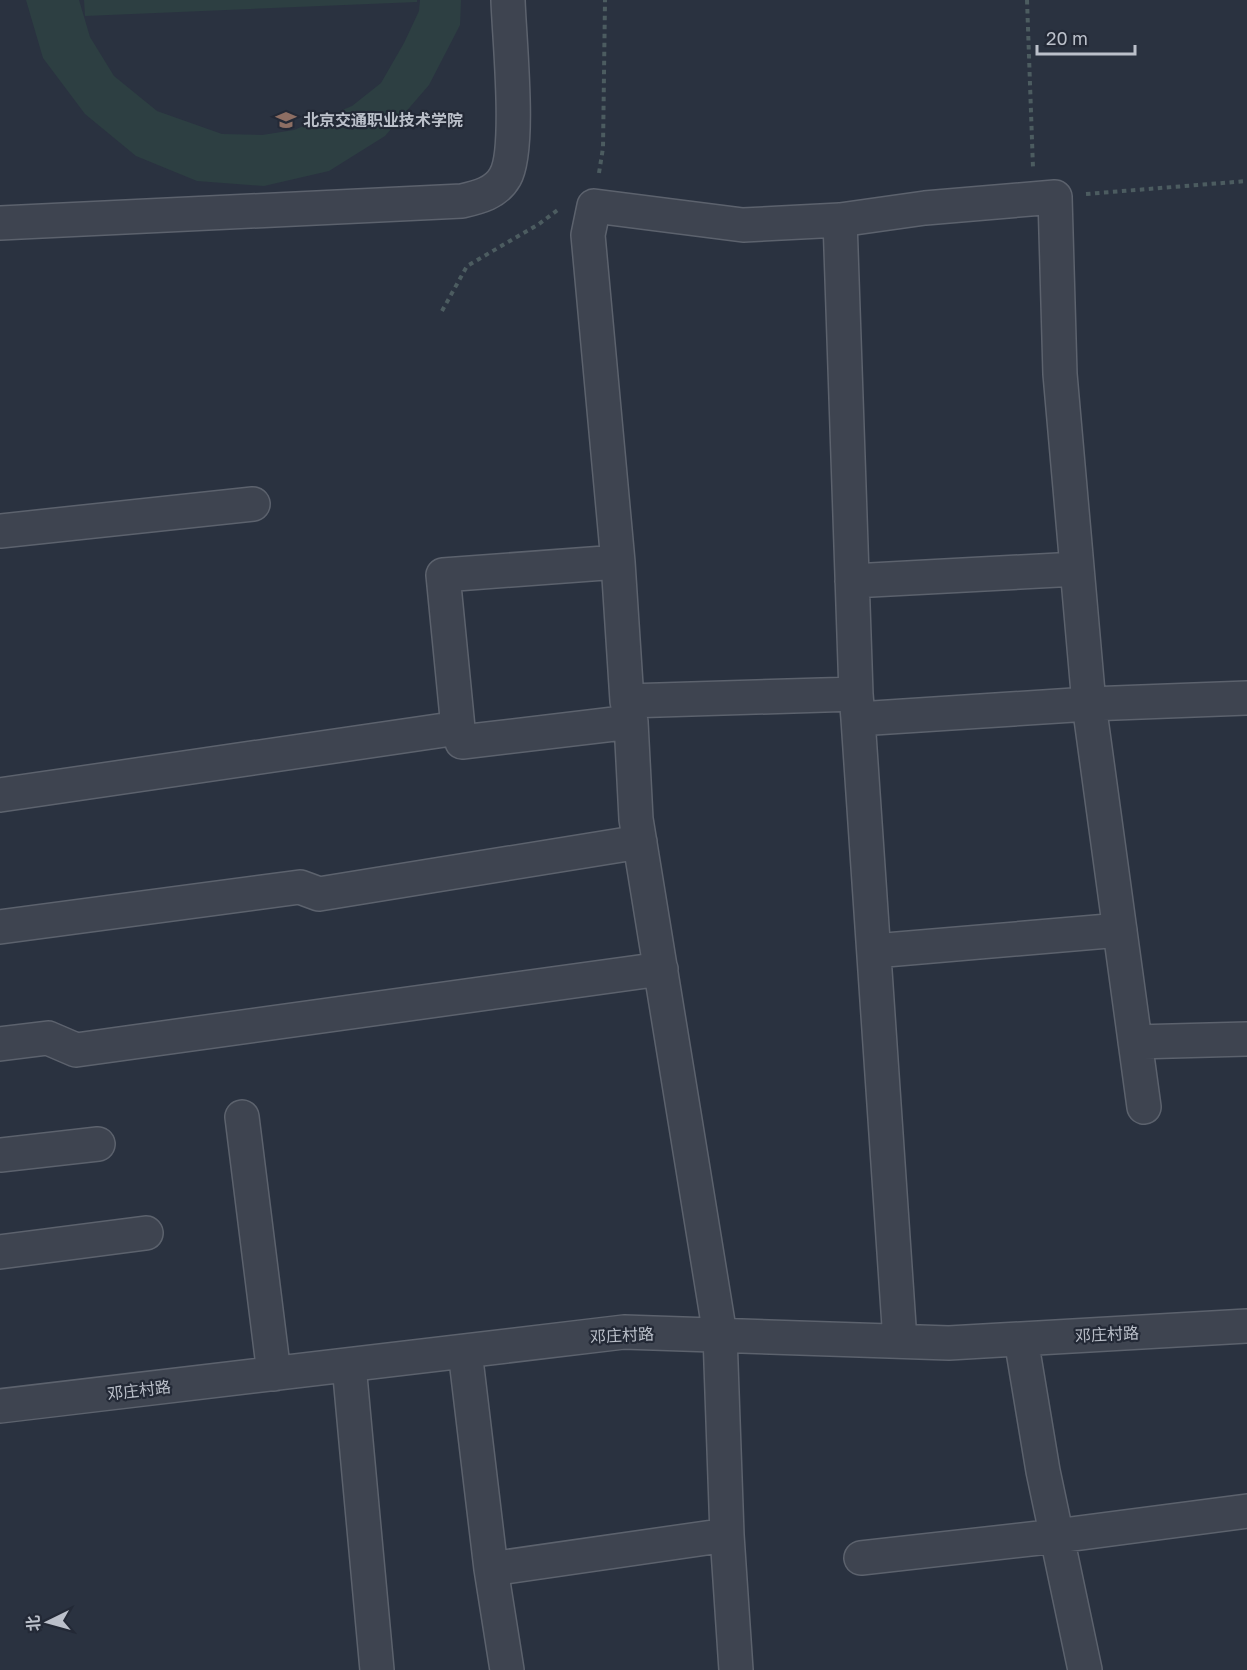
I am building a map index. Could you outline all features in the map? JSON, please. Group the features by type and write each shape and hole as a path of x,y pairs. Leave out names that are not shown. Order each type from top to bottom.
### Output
{"street":[{"path":"0,223 462,201 488,195 506,176 513,144 508,0"},
{"path":"736,1670 727,1535 720,1335 636,819 618,562 588,235 594,206 743,225 840,220 925,208 1044,198 1089,704 1144,1107"},
{"path":"840,220 857,706 900,1341"},
{"path":"0,531 253,504"},
{"path":"618,562 443,575 458,728 462,742 629,711 1089,704 1247,698"},
{"path":"852,581 1077,569"},
{"path":"0,795 458,728"},
{"path":"0,927 300,887 319,894 640,842"},
{"path":"874,951 1120,930"},
{"path":"0,1044 48,1038 76,1050 660,969"},
{"path":"1135,1042 1247,1039"},
{"path":"242,1117 274,1374"},
{"path":"0,1155 98,1144"},
{"path":"0,1252 146,1233"},
{"name":"邓庄村路","path":"0,1406 624,1332 949,1343 1247,1326"},
{"path":"1021,1339 1043,1471 1084,1670"},
{"path":"465,1351 491,1569 507,1670"},
{"path":"349,1365 377,1670"},
{"path":"861,1558 1057,1536 1247,1511"},
{"path":"491,1569 727,1535"}],"path":[{"path":"442,311 467,266 539,224 567,203 594,206 603,148 605,0"},
{"path":"1027,0 1044,198 1247,181"}],"shaded area":[{"path":"26,0 79,0 90,37 114,76 157,111 222,134 262,135 294,130 352,106 381,83 404,43 419,11 420,0 461,0 460,25 429,85 385,136 329,171 264,186 197,181 136,156 85,114 43,58"},
{"path":"84,0 417,0 417,2 85,16"}],"place":[{"name":"北京交通职业技术学院","path":"286,120"}]}
